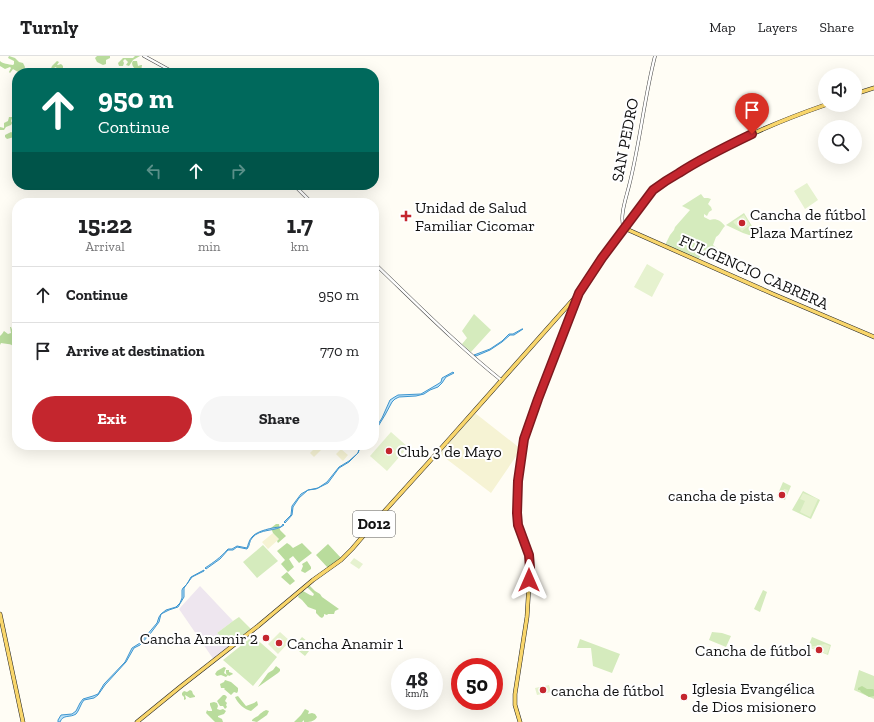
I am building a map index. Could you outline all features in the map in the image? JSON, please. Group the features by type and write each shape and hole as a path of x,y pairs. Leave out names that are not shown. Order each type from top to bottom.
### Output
{"main road":[{"path":"862,92 874,88"},
{"name":"D012","path":"137,722 258,626 313,580 344,557 352,549 579,293 602,258 653,190 687,167 729,145 803,112 818,107"},
{"name":"FULGENCIO CABRERA","path":"624,228 779,297 874,337"},
{"path":"520,722 515,706 515,694 527,617 530,568 529,555 518,525 518,481 524,439 556,349 579,293"},
{"path":"569,304 574,307"},
{"path":"0,614 23,722"}],"street":[{"path":"144,56 167,68"},
{"path":"650,56 654,60"},
{"name":"SAN PEDRO","path":"624,228 622,225 623,210 638,147 641,122 655,56"},
{"path":"299,190 307,198"},
{"path":"379,268 458,344 501,380"}],"shaded area":[{"path":"475,413 521,449 491,493 440,454"},
{"path":"313,450 321,450 314,457 310,453"},
{"path":"342,450 348,455 343,461 336,454"},
{"path":"273,533 279,539 268,549 262,542"},
{"path":"200,586 233,621 217,633 231,645 214,660 179,609"}],"green space":[{"path":"9,56 15,58 19,62 23,63 25,68 12,68 10,73 10,67 5,69 0,66 0,61 13,65 14,61 8,58"},
{"path":"97,56 110,56 110,58 106,60 106,64 103,65 97,62 95,58"},
{"path":"135,56 140,56 133,60 129,66 126,65 128,62 125,59 123,61 123,66 119,66 118,63 123,58 133,58"},
{"path":"57,61 59,62 57,65 61,64 63,68 51,68"},
{"path":"137,61 138,66 142,65 142,68 134,68 132,62"},
{"path":"9,117 12,117 11,125 6,127 4,130 0,130 0,127 4,128 4,123 8,121"},
{"path":"11,132 12,138 7,139 5,135"},
{"path":"807,183 818,200 805,209 794,191"},
{"path":"701,194 704,198 711,199 708,204 712,210 707,216 704,214 704,217 710,220 718,220 725,226 716,237 713,245 718,249 716,251 710,251 710,247 698,260 695,257 690,259 665,245 675,227 690,210 682,206"},
{"path":"744,213 755,231 752,236 726,225"},
{"name":"Cancha de fútbol Plaza Martínez","path":"744,215 750,225 742,231 733,222"},
{"path":"647,264 664,274 652,297 634,287"},
{"path":"474,314 491,330 471,352 462,344 467,338 462,331"},
{"path":"10,327 12,330 12,346 1,343 0,345 0,336 4,331 8,334 11,333"},
{"name":"Club 3 de Mayo","path":"391,432 408,447 387,471 370,456 375,450 379,450 379,446"},
{"path":"783,482 791,486 785,500 777,496"},
{"name":"cancha de pista","path":"784,489 788,490 785,499 777,496 780,490 783,492"},
{"path":"803,491 820,500 811,519 792,510"},
{"path":"803,493 818,499 810,517 800,512 805,501 800,499"},
{"path":"276,524 279,524 280,530 286,536 278,543 277,541 279,539 273,533 271,528"},
{"path":"287,543 293,548 302,543 312,553 299,563 293,556 289,559 294,567 288,572 281,564 285,560 277,551"},
{"path":"328,544 341,558 328,568 316,555"},
{"path":"263,545 278,561 257,578 243,562"},
{"path":"354,558 363,564 359,569 350,563"},
{"path":"307,561 311,569 305,573 301,571 303,566 302,564"},
{"path":"287,572 295,581 290,585 281,577"},
{"path":"310,586 339,609 335,611 334,614 324,614 322,618 320,617 316,613 316,610 308,607 298,597 303,591 313,596 314,594 307,587"},
{"path":"763,590 767,592 760,612 754,609"},
{"path":"239,617 252,630 231,645 217,633"},
{"name":"Cancha Anamir 1","path":"280,632 290,641 278,654 268,644"},
{"path":"712,632 731,636 726,647 709,640"},
{"path":"253,636 277,657 253,686 223,660"},
{"path":"302,637 313,646 305,656 294,647"},
{"path":"812,637 831,645 828,655 808,647"},
{"path":"580,639 620,654 612,673 593,666 591,648 577,648"},
{"path":"825,644 830,646 827,654 809,647"},
{"path":"276,666 280,669 280,671 258,687 268,673"},
{"path":"224,667 226,668 224,673 227,675 226,670 229,670 229,672 233,674 226,677 221,675 217,676 215,674 217,671"},
{"path":"859,670 874,676 874,699 854,690"},
{"path":"225,680 231,682 238,688 237,693 234,692 231,695 224,689 225,688 221,688 220,684"},
{"name":"cancha de fútbol","path":"549,685 551,692 537,695 535,688"},
{"path":"862,686 867,689 873,689 874,696 869,697 858,690 858,688"},
{"path":"190,690 195,697 190,698 185,695 186,699 184,700 182,693"},
{"path":"223,695 227,697 225,701 227,703 227,707 225,709 223,706 220,706 217,701"},
{"path":"238,696 246,706 257,701 258,705 251,711 244,708 239,704 235,697"},
{"path":"210,703 217,703 217,709 223,709 226,711 224,714 218,716 223,722 215,722 206,713 207,710 212,711"},
{"path":"305,709 309,711 308,714 315,714 317,717 316,719 310,722 304,722 304,720 302,722 294,722 301,715"},
{"path":"266,710 269,711 267,715 257,722 252,721 252,720"}],"water":[{"path":"522,329 514,335 510,335 490,350 476,356 474,355 490,349 509,334 513,334"},
{"path":"453,372 454,373 446,377 438,387 424,394 399,397 395,399 379,425 390,400 398,395 421,394 441,382 442,378"},
{"path":"358,453 349,462 339,468 328,483 318,488 327,482 339,467"},
{"path":"308,490 299,498 293,507 292,515 285,523 284,522 291,515 292,506 301,494"},
{"path":"281,527 255,535 251,539 247,549 237,547 233,550 228,550 220,559 206,569 205,568 217,560 228,549 232,549 237,546 247,548 251,538 257,533 261,531"},
{"path":"204,570 192,577 187,583 191,577"},
{"path":"187,584 184,588 184,597 178,607 161,614 166,610 176,607 180,603 182,598 182,590"},
{"path":"161,614 159,622 150,634 140,645 134,648 126,662 98,695 94,698 84,700 76,714 65,717 58,722 61,715 72,714 76,711 83,699 98,694 104,684 125,662 132,648 140,643 157,623"}],"place":[{"name":"Unidad de Salud Familiar Cicomar","path":"406,216"},
{"name":"Cancha de fútbol Plaza Martínez","path":"742,223"},
{"name":"Club 3 de Mayo","path":"389,451"},
{"name":"cancha de pista","path":"782,495"},
{"name":"Cancha Anamir 2","path":"266,638"},
{"name":"Cancha Anamir 1","path":"279,643"},
{"name":"Cancha de fútbol","path":"819,650"},
{"name":"cancha de fútbol","path":"543,690"},
{"name":"Iglesia Evangélica de Dios misionero","path":"684,697"}],"route":[{"path":"529,580 529,555 518,525 517,513 518,481 524,439 556,349 579,293 602,258 653,190 687,167 752,134"}]}
